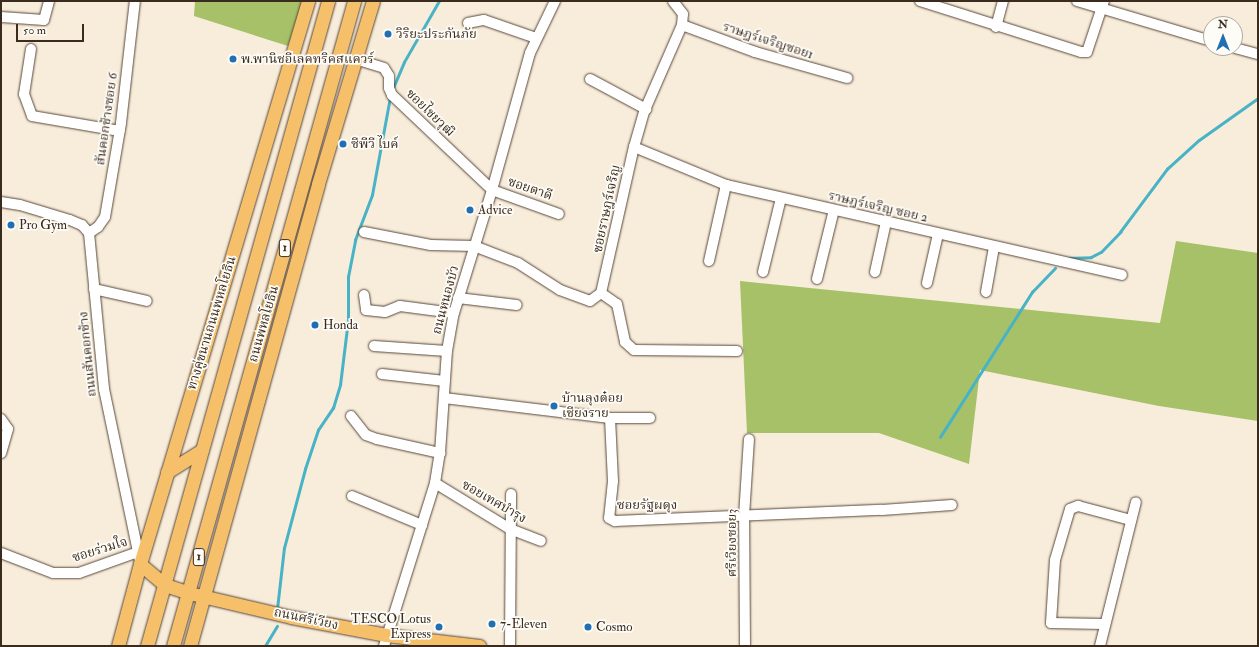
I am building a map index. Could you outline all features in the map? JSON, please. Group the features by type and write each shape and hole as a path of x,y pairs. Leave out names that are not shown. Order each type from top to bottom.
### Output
{"main road":[{"name":"ทางคู่ขนานถนนพหลโยธิน","path":"118,646 139,558 168,472 308,1"},
{"name":"ถนนพหลโยธิน","path":"147,646 291,126 328,1"},
{"name":"ถนนพหลโยธิน","path":"173,646 354,1"},
{"name":"1","path":"190,646 355,59 373,1"},
{"path":"343,41 348,84"},
{"path":"286,77 291,126"},
{"path":"228,454 254,420"},
{"path":"168,472 202,451"},
{"path":"139,558 165,585"},
{"name":"ถนนศรีเวียง","path":"165,585 189,593 385,640 479,646"}],"street":[{"path":"1,17 44,20 49,1"},
{"name":"สันคอกช้างซอย 6","path":"89,233 98,226 105,217 120,131 135,1"},
{"name":"ถนนหนองบัว","path":"385,640 435,483 440,453 446,351 454,313 492,190 536,38 555,1"},
{"path":"673,1 683,14 682,26"},
{"path":"920,1 946,5 996,27 1081,52 1087,52 1103,5"},
{"path":"996,27 1003,1"},
{"path":"1077,1 1103,5 1203,37"},
{"path":"468,24 484,20 536,38"},
{"name":"ราษฎร์เจริญซอย1","path":"682,26 755,52 847,78"},
{"name":"ซอยราษฎร์เจริญ","path":"602,293 634,147 646,109 682,26"},
{"path":"31,49 24,94 32,116 120,131"},
{"path":"1243,50 1258,54"},
{"name":"ซอยไชยวุฒิ","path":"355,59 384,68 389,76 389,88 392,95 492,190"},
{"path":"590,79 646,109"},
{"name":"ราษฎร์เจริญ ซอย 2","path":"634,147 726,185 1122,275"},
{"path":"709,261 726,185"},
{"name":"ซอยตาดี","path":"492,190 559,214"},
{"path":"763,272 781,198"},
{"path":"1,202 20,205 70,220 82,225 89,233"},
{"path":"817,279 834,210"},
{"path":"875,272 886,222"},
{"path":"364,232 430,245 474,246 518,263 560,290 590,301 602,293 617,304 625,342 634,350 737,351"},
{"name":"ถนนสันคอกช้าง","path":"89,233 104,389 139,558"},
{"path":"927,283 938,234"},
{"path":"986,292 994,247"},
{"path":"94,289 147,301"},
{"path":"364,295 366,310 385,312 400,306 454,313"},
{"path":"458,298 517,305"},
{"path":"374,346 446,351"},
{"path":"382,374 444,381"},
{"path":"444,398 610,418 650,418"},
{"path":"351,416 366,435 376,439 440,453"},
{"name":"ซอยรัฐผดุง","path":"610,418 613,481 609,518 615,520 744,516 952,504"},
{"path":"1,419 8,429 1,453"},
{"name":"ศรีเวียงซอย3","path":"745,646 744,516 749,439"},
{"name":"ซอยเทศบำรุง","path":"435,483 510,530 541,541"},
{"path":"510,646 511,494"},
{"path":"352,496 422,525"},
{"path":"1100,646 1104,624 1136,502"},
{"path":"1104,624 1051,623 1055,560 1070,509 1078,506 1131,520"},
{"name":"ซอยร่วมใจ","path":"1,553 53,573 79,573 139,558"}],"green space":[{"path":"195,1 304,1 288,46 194,16"},
{"path":"1176,241 1258,253 1258,421 1159,406 980,370 969,464 879,433 747,433 740,281 1160,323"}],"waterway":[{"path":"393,88 404,62 439,1"},
{"path":"277,609 284,548 305,469 318,430 333,408 340,385 348,320 348,277 355,240 372,195 390,97"},
{"path":"1067,258 1091,257 1101,252 1120,232 1167,169 1199,140 1258,98"},
{"path":"940,437 1032,292 1055,268"},
{"path":"265,646 277,626"}],"place":[{"name":"วิริยะประกันภัย","path":"388,34"},
{"name":"พ.พานิชอีเลคทริคสแควร์","path":"233,59"},
{"name":"ซีพีวี ไบค์","path":"343,144"},
{"name":"Advice","path":"470,210"},
{"name":"Pro Gym","path":"11,225"},
{"name":"Honda","path":"315,325"},
{"name":"บ้านลุงต๋อย เชียงราย","path":"554,406"},
{"name":"7-Eleven","path":"492,624"},
{"name":"TESCO Lotus Express","path":"439,627"},
{"name":"Cosmo","path":"588,627"}]}
